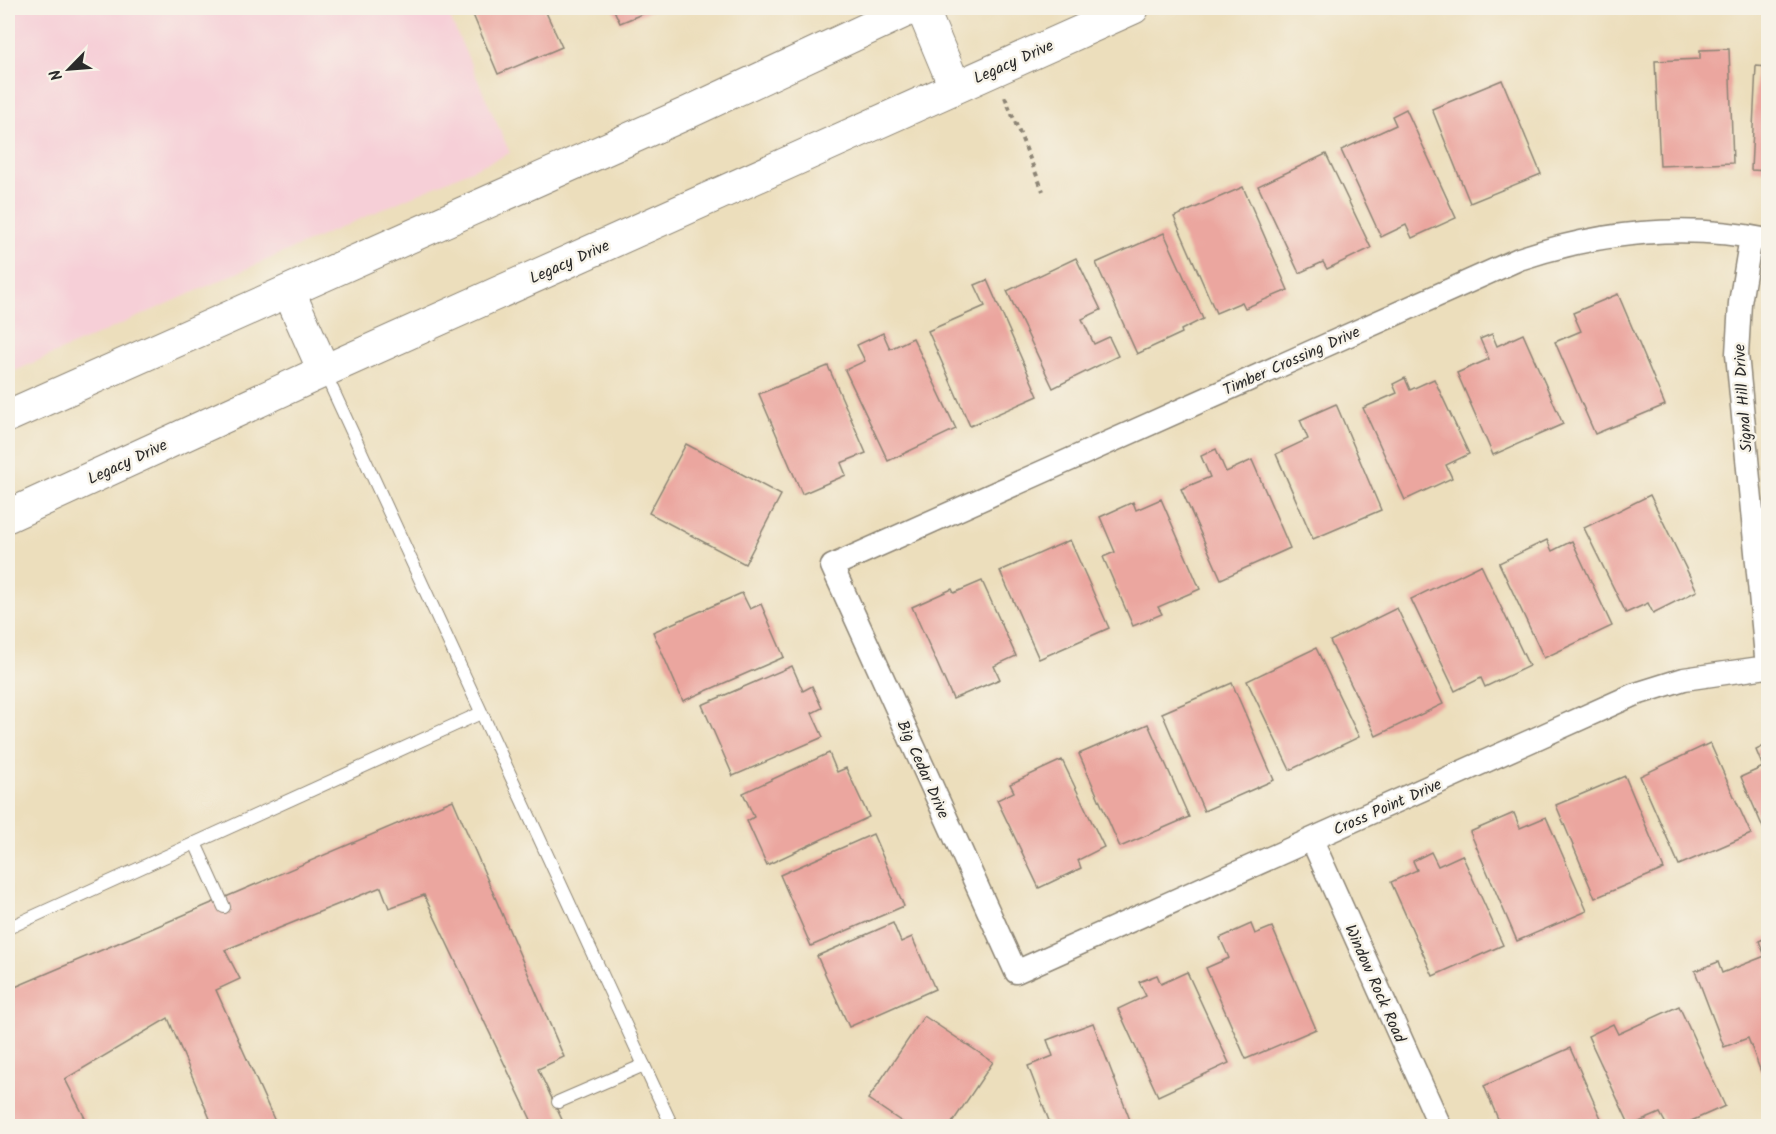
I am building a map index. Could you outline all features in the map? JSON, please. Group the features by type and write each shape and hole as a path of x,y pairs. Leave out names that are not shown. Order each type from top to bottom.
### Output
{"main road":[{"path":"8,416 685,114 912,8"},
{"path":"922,8 955,87"},
{"name":"Legacy Drive","path":"8,516 324,370 1133,8"},
{"path":"289,292 324,370"}],"street":[{"name":"Timber Crossing Drive","path":"832,566 1519,259 1570,244 1645,232 1709,232 1760,239"},
{"name":"Signal Hill Drive","path":"1760,239 1740,303 1737,354 1767,667"},
{"name":"Big Cedar Drive","path":"832,566 1016,972"},
{"name":"Cross Point Drive","path":"1016,972 1642,692 1684,679 1767,667"},
{"name":"Window Rock Road","path":"1312,840 1440,1126"}],"lane":[{"path":"324,370 672,1126"},
{"path":"8,928 481,713"},
{"path":"195,843 224,907"},
{"path":"558,1102 644,1065"}],"path":[{"path":"1004,94 1044,191"}],"shaded area":[{"path":"8,8 446,8 510,153 8,374"}],"building":[{"path":"476,8 544,8 562,47 498,74 471,10"},
{"path":"613,8 657,8 620,23"},
{"path":"1729,49 1733,163 1660,166 1655,61 1700,59 1700,50"},
{"path":"1756,66 1768,67 1768,171 1751,170"},
{"path":"1502,80 1541,174 1470,203 1432,109"},
{"path":"1406,109 1456,218 1412,238 1406,225 1381,237 1341,150 1396,125 1392,116"},
{"path":"1326,154 1371,248 1327,269 1323,262 1299,273 1258,186"},
{"path":"1243,187 1288,290 1245,308 1242,302 1216,313 1174,217"},
{"path":"1164,233 1203,319 1181,330 1182,333 1137,354 1096,263"},
{"path":"1076,258 1101,310 1082,319 1094,344 1109,337 1118,356 1053,388 1007,291"},
{"path":"987,280 1038,396 970,426 928,331 985,306 975,285"},
{"path":"1618,294 1665,405 1595,434 1555,342 1581,331 1573,313"},
{"path":"883,333 890,349 913,338 956,429 888,461 845,370 865,361 857,345"},
{"path":"1492,334 1497,346 1523,334 1563,424 1493,455 1457,373 1489,359 1480,339"},
{"path":"828,366 866,453 841,463 846,475 802,494 759,394"},
{"path":"1405,378 1410,390 1434,379 1469,454 1446,465 1452,478 1405,500 1363,408 1397,393 1393,384"},
{"path":"1336,404 1381,510 1313,539 1276,454 1308,439 1300,420"},
{"path":"686,444 781,495 745,564 649,513"},
{"path":"1216,449 1226,472 1252,460 1290,548 1221,579 1181,489 1210,477 1201,456"},
{"path":"1650,495 1697,591 1653,613 1648,603 1626,613 1584,528"},
{"path":"1161,499 1200,589 1158,607 1162,614 1133,626 1103,557 1115,552 1100,517 1133,502 1136,510"},
{"path":"1070,540 1109,628 1039,659 1000,571"},
{"path":"1547,540 1552,551 1572,541 1612,626 1544,658 1499,563"},
{"path":"1481,565 1529,666 1485,687 1481,678 1455,691 1411,599"},
{"path":"982,581 1016,656 994,666 1000,679 953,699 912,607 952,589 954,593"},
{"path":"742,593 750,609 761,604 784,657 683,701 653,632"},
{"path":"1397,608 1443,704 1376,736 1330,641"},
{"path":"1316,648 1359,737 1290,770 1247,681"},
{"path":"792,666 803,691 812,686 822,708 812,713 823,737 733,776 702,705"},
{"path":"1232,683 1274,780 1204,811 1162,713"},
{"path":"1148,724 1189,817 1120,847 1079,754"},
{"path":"1710,743 1751,834 1679,865 1640,776"},
{"path":"1768,744 1768,839 1741,777 1763,767 1756,750"},
{"path":"829,753 837,772 846,768 869,817 767,865 747,821 754,817 743,793"},
{"path":"1062,760 1104,847 1078,860 1081,868 1039,888 997,800 1014,792 1010,784"},
{"path":"1625,776 1664,869 1595,898 1556,805"},
{"path":"453,800 564,1057 538,1069 565,1126 534,1126 424,895 389,908 381,887 225,950 240,979 216,990 277,1126 213,1126 168,1018 65,1079 89,1126 8,1126 8,990"},
{"path":"1514,813 1520,828 1546,817 1587,911 1517,941 1470,832"},
{"path":"873,834 904,906 811,946 780,875"},
{"path":"1431,852 1438,866 1462,855 1503,945 1433,976 1391,882 1417,870 1413,861"},
{"path":"893,923 901,942 912,937 935,989 849,1027 817,956"},
{"path":"1251,924 1255,934 1272,927 1316,1029 1246,1059 1206,968 1229,958 1220,938"},
{"path":"1768,937 1768,1069 1761,1072 1748,1038 1724,1047 1695,971 1718,962 1722,973 1765,956 1759,941"},
{"path":"1187,972 1229,1063 1158,1096 1118,1009 1146,996 1139,982 1157,975 1161,984"},
{"path":"1679,1006 1725,1106 1680,1126 1667,1126 1660,1113 1630,1126 1588,1036 1613,1024 1618,1034"},
{"path":"924,1016 993,1062 950,1126 908,1126 868,1099"},
{"path":"1093,1023 1130,1120 1113,1126 1051,1126 1028,1066 1053,1056 1047,1040"},
{"path":"1570,1048 1604,1125 1501,1126 1484,1086"}]}
